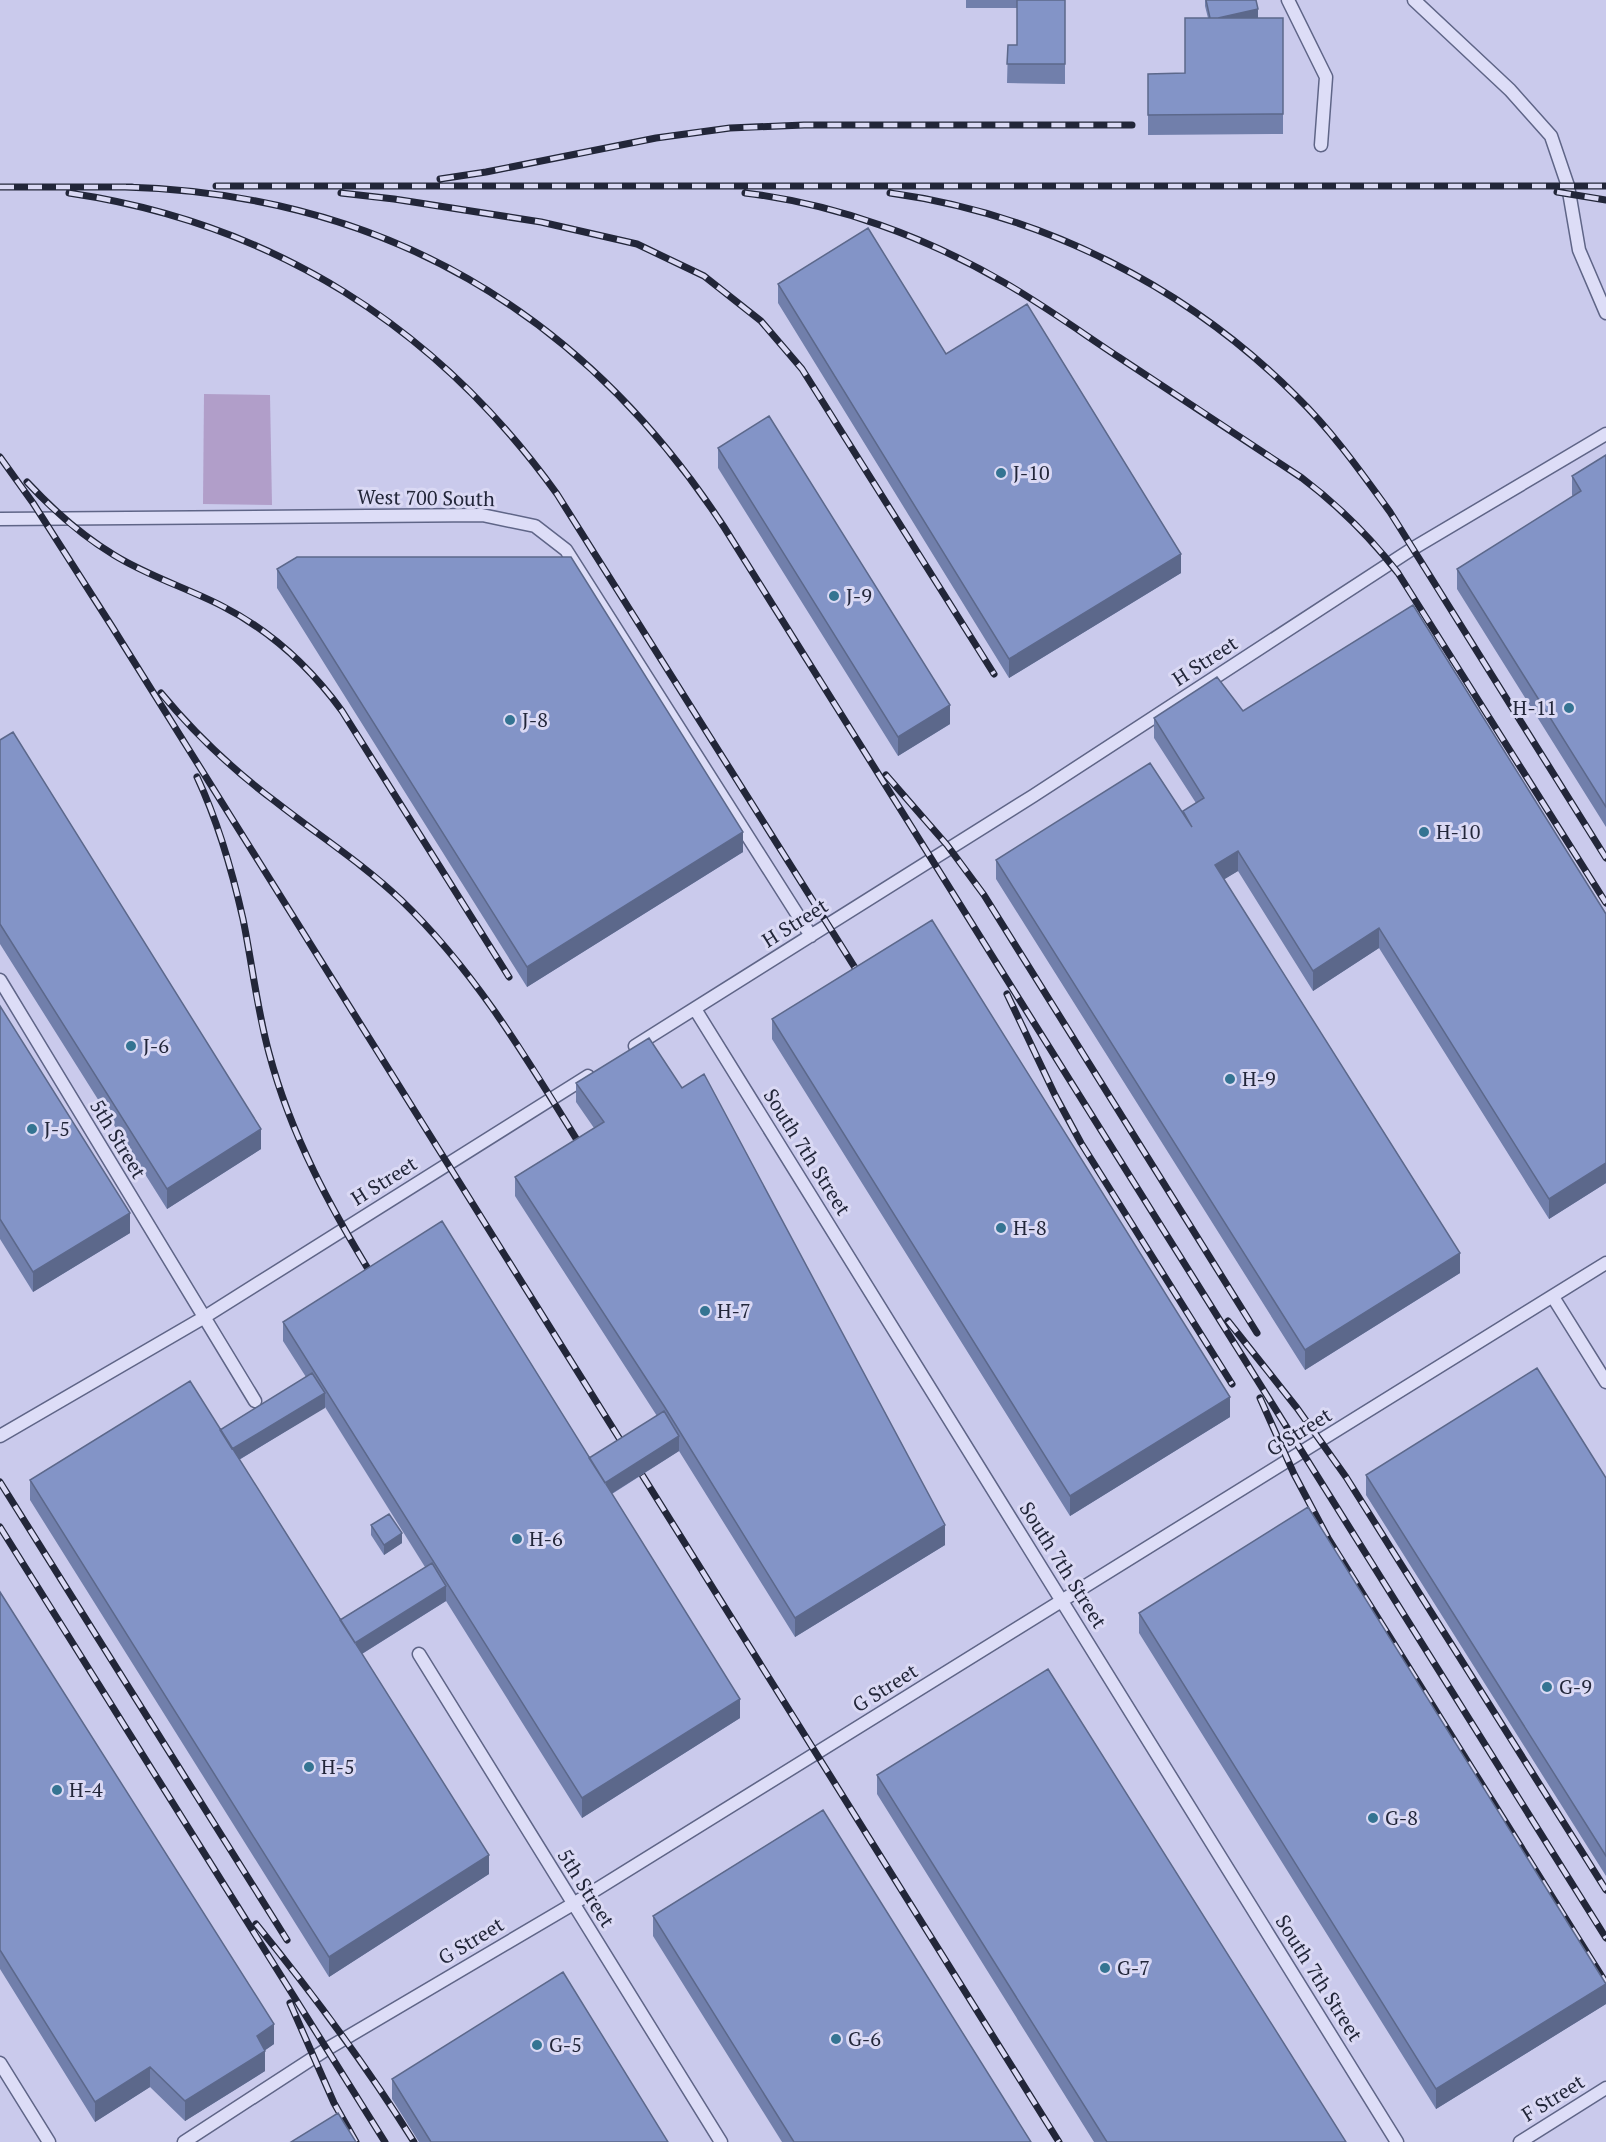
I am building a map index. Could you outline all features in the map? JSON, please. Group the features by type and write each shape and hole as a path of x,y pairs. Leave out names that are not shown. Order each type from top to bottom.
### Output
{"lane":[{"path":"1288,0 1326,77 1321,145"},
{"path":"1414,0 1510,90 1551,136 1568,186 1579,249 1606,312"},
{"name":"H Street","path":"628,1051 1033,796 1412,549 1606,434"},
{"name":"West 700 South","path":"0,519 482,515 534,526 566,550 811,936"},
{"name":"5th Street","path":"0,980 255,1401"},
{"name":"South 7th Street","path":"695,1009 1397,2142"},
{"name":"H Street","path":"0,1436 203,1318 599,1069"},
{"name":"G Street","path":"183,2142 327,2049 573,1904 1606,1263"},
{"path":"1553,1297 1606,1382"},
{"name":"5th Street","path":"419,1654 721,2142"},
{"path":"0,2063 49,2142"},
{"name":"F Street","path":"1520,2142 1606,2088"}],"shaded area":[{"path":"204,394 270,395 272,505 203,504"}],"building":[{"path":"1017,0 1065,0 1065,64 1007,64 1008,45 1017,45"},
{"path":"1206,0 1256,0 1258,9 1210,18"},
{"path":"1185,18 1283,18 1283,114 1148,115 1148,74 1185,73"},
{"name":"J-10","path":"868,228 946,354 1027,304 1181,554 1009,659 778,284"},
{"name":"J-9","path":"769,416 950,705 898,737 718,448"},
{"name":"H-11","path":"1606,455 1606,807 1457,569 1581,491 1572,476"},
{"name":"J-8","path":"297,557 571,557 743,832 527,967 277,569"},
{"path":"1413,605 1606,914 1606,1163 1549,1199 1379,928 1313,971 1238,851 1215,865 1460,1253 1305,1350 996,860 1150,763 1192,827 1183,811 1204,798 1154,718 1217,677 1243,711"},
{"name":"J-6","path":"13,732 261,1129 167,1189 0,924 0,740"},
{"name":"H-8","path":"932,920 1230,1397 1070,1496 772,1019"},
{"name":"J-5","path":"0,1006 130,1213 33,1272 0,1219"},
{"name":"H-7","path":"649,1038 682,1088 704,1074 945,1525 795,1618 664,1406 515,1177 604,1122 576,1083"},
{"name":"H-6","path":"442,1221 740,1699 582,1798 283,1322"},
{"name":"G-9","path":"1537,1368 1606,1478 1606,1856 1366,1475"},
{"path":"312,1373 325,1393 232,1449 220,1430"},
{"name":"H-5","path":"190,1381 489,1855 329,1957 30,1480"},
{"path":"664,1411 679,1436 605,1483 589,1458"},
{"name":"G-8","path":"1308,1507 1606,1984 1436,2089 1139,1613"},
{"path":"389,1514 402,1533 384,1545 371,1525"},
{"path":"432,1563 446,1586 355,1643 340,1620"},
{"name":"H-4","path":"0,1592 274,2024 257,2036 265,2051 185,2101 150,2067 95,2102 0,1950"},
{"name":"G-7","path":"1048,1669 1346,2142 1107,2142 877,1775"},
{"name":"G-6","path":"823,1810 1031,2142 794,2142 653,1916"},
{"name":"G-5","path":"563,1972 668,2142 431,2142 392,2079"},
{"path":"338,2113 356,2142 291,2142"}],"railway":[{"path":"440,179 656,138 730,128 804,125 1132,125"},
{"path":"216,186 1606,186"},
{"path":"0,187 132,187"},
{"path":"125,187 219,195 308,213 391,241 468,279 541,327 607,384 668,451 724,527 1606,1938"},
{"path":"1557,192 1606,200"},
{"path":"69,193 144,208 214,229 281,257 344,292 404,333 459,381 510,434 557,494 864,982"},
{"path":"341,193 541,222 637,244 704,276 761,321 802,369 994,674"},
{"path":"745,193 813,205 846,214 912,237 975,266 1049,310 1316,489 1353,522 1398,573 1606,903"},
{"path":"890,193 947,203 1003,218 1057,238 1110,262 1160,289 1208,321 1254,357 1296,396 1334,438 1390,512 1606,858"},
{"path":"0,457 33,503 111,625 1059,2142"},
{"path":"27,482 68,522 102,547 140,569 240,616 273,639 303,665 342,711 509,977"},
{"path":"161,693 187,723 230,764 260,790 371,874 429,928 479,989 544,1086 585,1153"},
{"path":"886,775 947,845 984,895 1257,1333"},
{"path":"197,777 224,846 234,882 261,1020 278,1084 314,1171 343,1227 376,1282"},
{"path":"1007,994 1055,1095 1081,1143 1232,1384"},
{"path":"1228,1321 1297,1408 1346,1477 1606,1890"},
{"path":"1260,1398 1294,1474 1328,1538 1606,1983"},
{"path":"0,1482 287,1940"},
{"path":"0,1527 385,2142"},
{"path":"256,1924 338,2030 414,2142"},
{"path":"290,2003 334,2103 356,2142"}],"place":[{"name":"J-10","path":"1001,473"},
{"name":"J-9","path":"834,596"},
{"name":"H-11","path":"1569,708"},
{"name":"J-8","path":"510,720"},
{"name":"H-10","path":"1424,832"},
{"name":"J-6","path":"131,1046"},
{"name":"H-9","path":"1230,1079"},
{"name":"J-5","path":"32,1129"},
{"name":"H-8","path":"1001,1228"},
{"name":"H-7","path":"705,1311"},
{"name":"H-6","path":"517,1539"},
{"name":"G-9","path":"1547,1687"},
{"name":"H-5","path":"309,1767"},
{"name":"H-4","path":"57,1790"},
{"name":"G-8","path":"1373,1818"},
{"name":"G-7","path":"1105,1968"},
{"name":"G-6","path":"836,2039"},
{"name":"G-5","path":"537,2045"}]}
